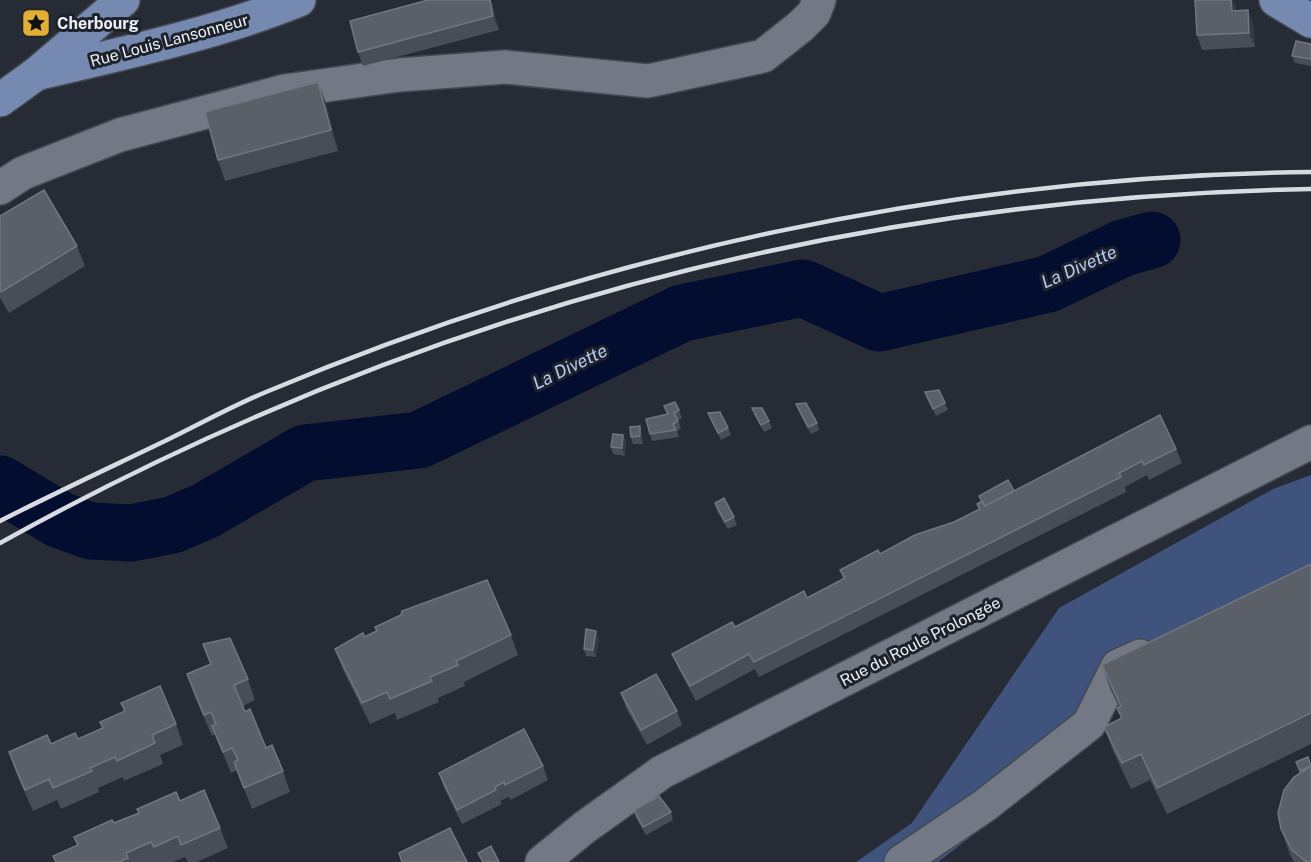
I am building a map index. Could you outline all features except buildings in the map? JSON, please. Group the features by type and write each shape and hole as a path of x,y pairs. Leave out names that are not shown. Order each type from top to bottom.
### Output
{"main road":[{"path":"0,100 36,74 123,0"},
{"name":"Rue Louis Lansonneur","path":"36,74 181,38 267,13 299,0"},
{"path":"1276,0 1311,21"}],"street":[{"path":"0,188 23,173 120,135 285,91 399,75 506,67 648,81 763,56 814,13 819,0"},
{"name":"Rue du Roule Prolongée","path":"542,862 585,827 662,772 1311,442"},
{"path":"901,862 984,806 1089,724 1118,666 1172,642"}],"shaded area":[{"path":"1311,475 1311,579 1083,702 994,819 938,862 856,862 912,823 1059,608 1273,489"}],"waterway":[{"name":"La Divette","path":"0,484 60,520 91,531 131,533 172,525 205,511 305,453 419,440 682,313 803,288 879,323 1048,284 1123,248 1152,240"}],"railway":[{"path":"0,521 266,392 390,343 517,300 646,263 778,231 910,207 1044,188 1177,177 1311,172"},
{"path":"0,543 155,463 312,393 471,333 634,284 799,245 967,216 1137,197 1311,189"}],"place":[{"name":"Cherbourg","path":"36,23"}]}
